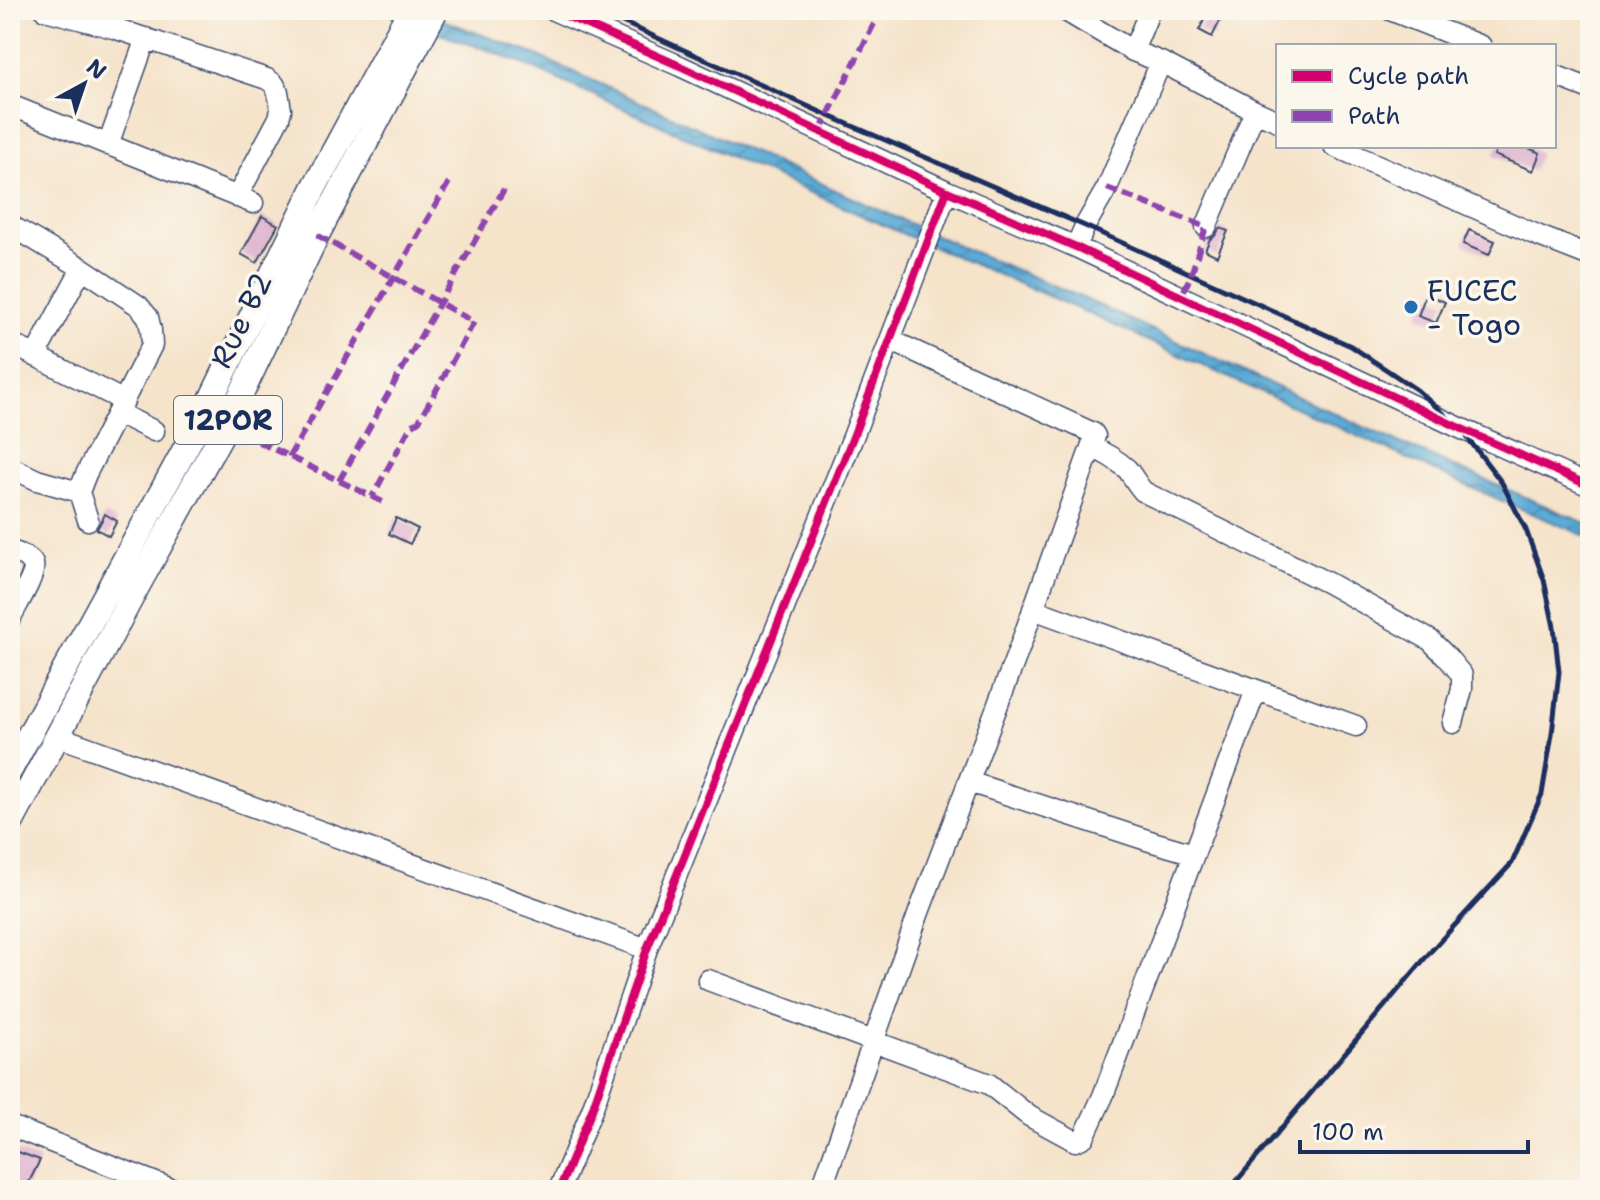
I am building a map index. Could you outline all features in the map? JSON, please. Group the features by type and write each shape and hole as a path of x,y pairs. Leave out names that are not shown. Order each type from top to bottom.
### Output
{"main road":[{"name":"Rue B2","path":"10,770 203,416 302,211 410,10"},
{"name":"Rue B2","path":"10,825 226,426 317,235 436,10"}],"street":[{"path":"10,105 245,200 279,118 281,101 274,84 267,79 146,38 45,10"},
{"path":"553,10 1076,247 1590,486"},
{"path":"1064,10 1133,51 1276,120"},
{"path":"1133,51 1150,10"},
{"path":"1390,10 1476,44"},
{"path":"108,145 146,38"},
{"path":"1076,247 1107,188 1161,62"},
{"path":"1556,76 1590,89"},
{"path":"1206,227 1255,111"},
{"path":"1339,148 1590,256"},
{"path":"559,1190 592,1110 647,949 847,452 947,191"},
{"path":"10,225 82,268 139,306 148,317 152,345 79,492 88,520"},
{"path":"35,356 82,268"},
{"path":"821,1190 919,912 1095,436 890,340"},
{"path":"10,343 121,407 154,431"},
{"path":"1091,447 1127,470 1144,492 1328,583 1430,640 1462,675 1462,689 1453,723"},
{"path":"10,467 37,480 79,492"},
{"path":"10,551 28,558 34,572 10,619"},
{"path":"1033,609 1356,726"},
{"path":"708,980 989,1084 1029,1116 1075,1141 1084,1137 1103,1096 1256,690"},
{"path":"57,736 647,949"},
{"path":"969,782 1194,854"},
{"path":"10,1126 174,1190"}],"water":[{"path":"380,10 416,10 534,54 964,248 1083,298 1386,437 1590,525 1590,538 528,66"}],"building":[{"path":"1208,12 1221,19 1212,37 1199,30"},
{"path":"1497,148 1529,148 1540,153 1533,171 1494,155"},
{"path":"262,216 278,225 257,263 241,254"},
{"path":"1220,228 1228,231 1217,256 1205,250"},
{"path":"1469,230 1495,241 1489,255 1463,244"},
{"path":"1426,294 1445,302 1436,323 1418,316"},
{"path":"105,514 117,521 109,536 97,529"},
{"path":"396,518 418,529 410,544 389,534"},
{"path":"10,1149 40,1160 25,1190 10,1190"}],"railway":[{"path":"596,10 1351,346 1417,390 1460,428 1502,483 1526,530 1544,580 1554,627 1559,672 1542,794 1512,863 1432,950 1229,1190"}],"marked path":[{"path":"820,131 881,10"},
{"path":"289,457 449,182"},
{"path":"1107,188 1206,227 1181,297"},
{"path":"339,481 504,189"},
{"path":"317,235 474,322 372,497"},
{"path":"226,426 387,504"}],"cycle path":[{"path":"553,10 1076,247 1590,486"},
{"path":"559,1190 592,1110 647,949 853,437 947,191"}],"place":[{"name":"FUCEC - Togo","path":"1411,307"}]}
